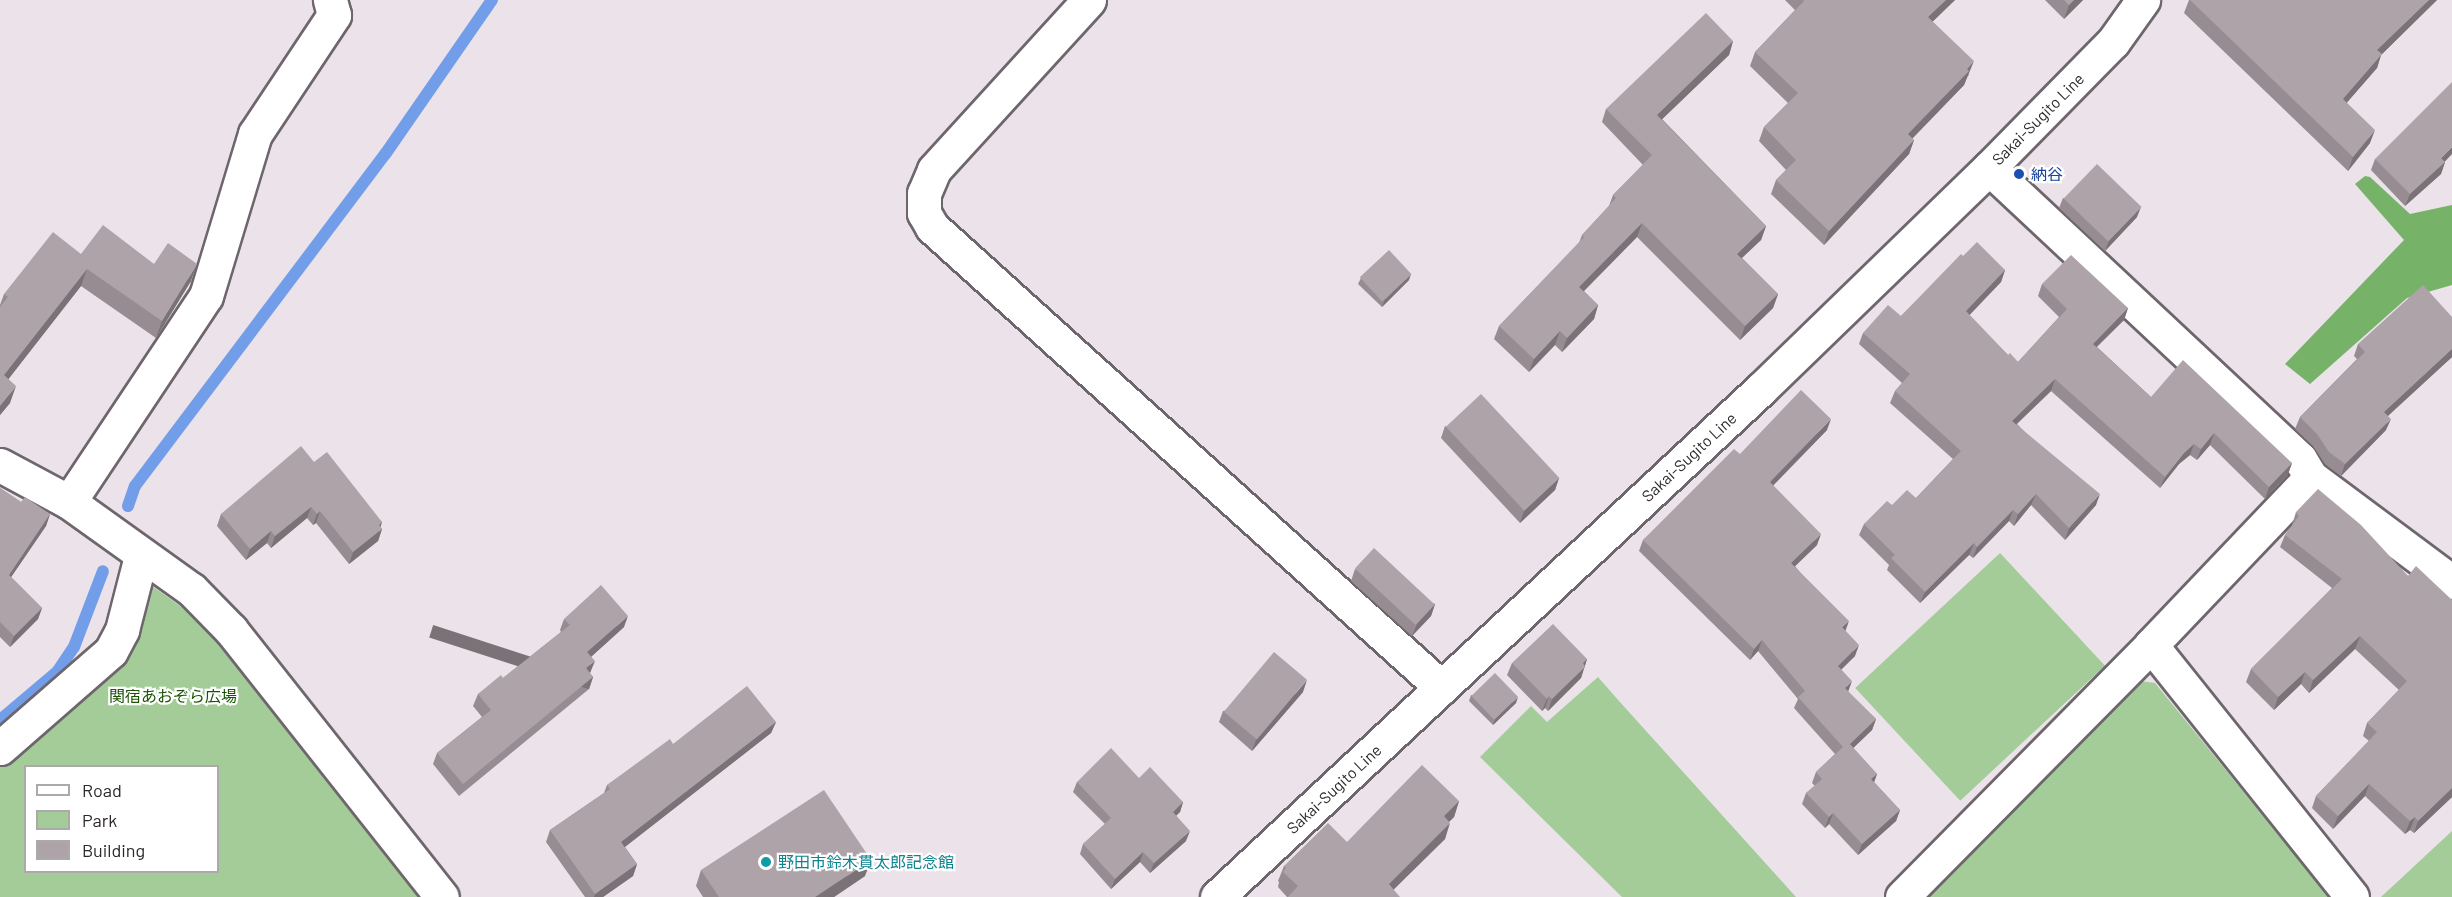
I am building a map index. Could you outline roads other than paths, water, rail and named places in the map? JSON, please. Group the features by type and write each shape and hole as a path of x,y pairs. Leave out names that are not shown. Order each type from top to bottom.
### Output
{"street":[{"path":"69,502 206,296 255,134 334,15 330,0"},
{"path":"1089,0 934,170 924,193 924,213 932,227 1442,688"},
{"name":"Sakai-Sugito Line","path":"1217,897 1761,389 1989,168 2113,42 2143,0"},
{"path":"1989,168 2300,459 2311,477 2448,572"},
{"path":"0,465 69,502 141,556 192,590 231,630 442,897"},
{"path":"1902,897 2151,645 2311,477"},
{"path":"0,748 111,651 122,630 141,556"},
{"path":"2151,645 2352,897"}],"waterway":[{"path":"128,506 135,486 386,153 492,0"},
{"path":"0,720 57,672 74,647 103,571"}],"place":[{"name":"納谷","path":"2019,174"},
{"name":"野田市鈴木貫太郎記念館","path":"766,862"}],"park label":[{"name":"関宿あおぞら広場","path":"173,696"}]}
